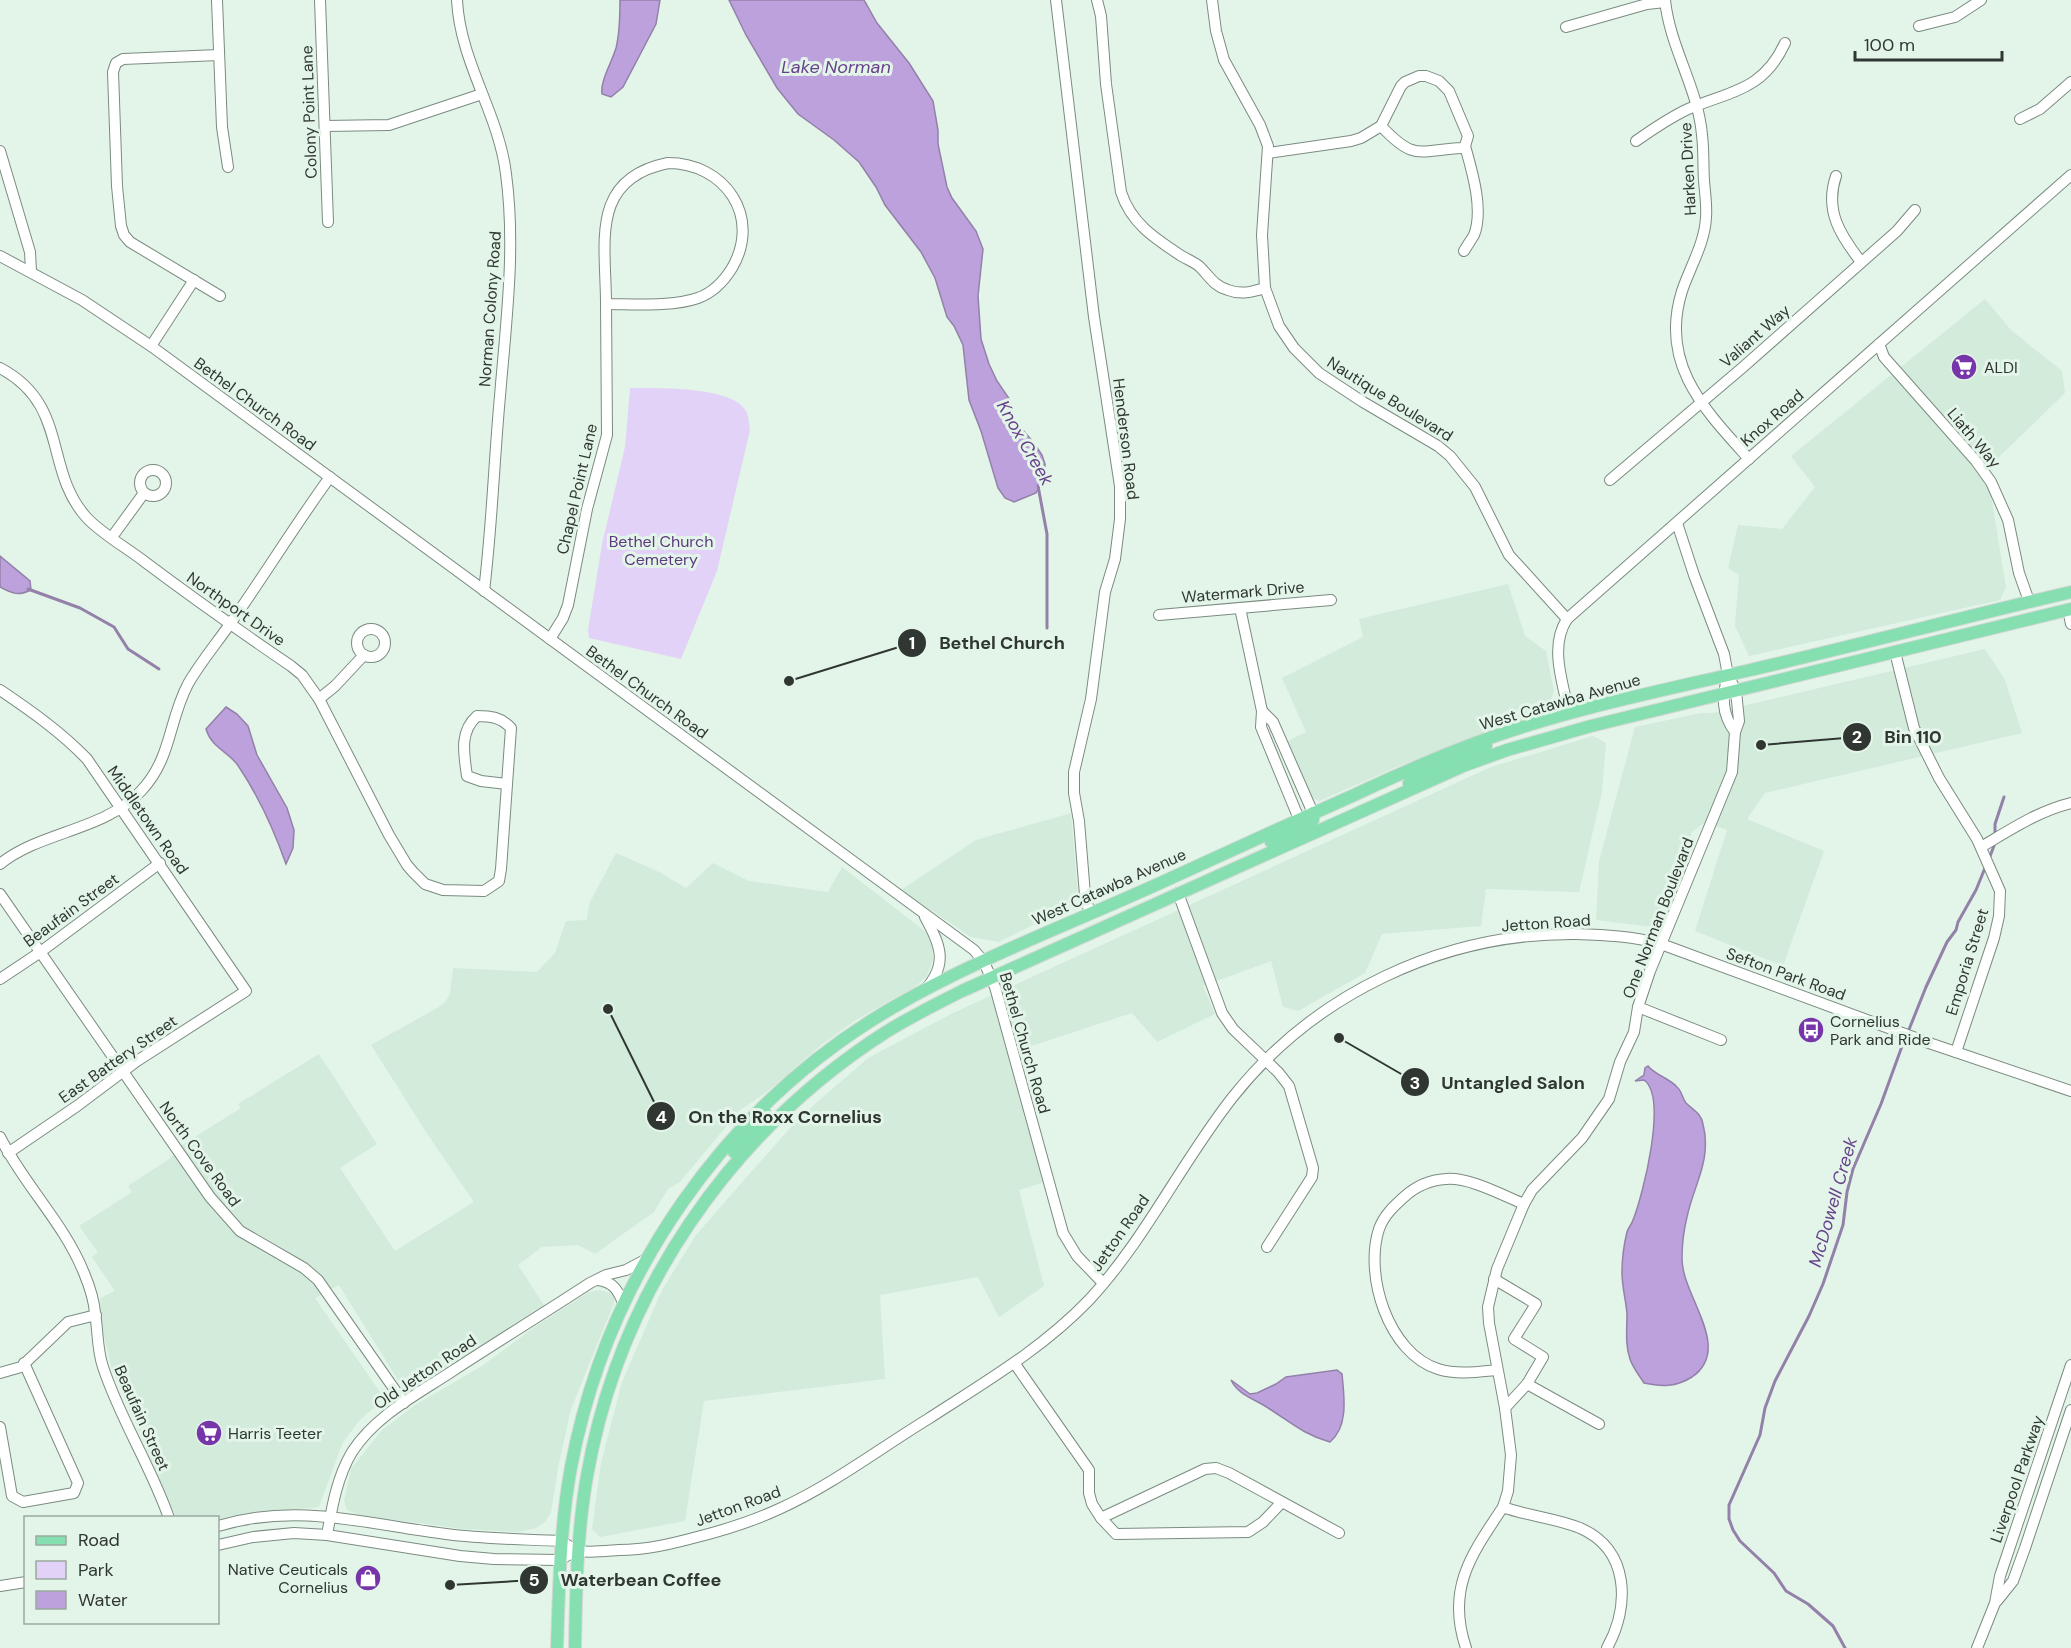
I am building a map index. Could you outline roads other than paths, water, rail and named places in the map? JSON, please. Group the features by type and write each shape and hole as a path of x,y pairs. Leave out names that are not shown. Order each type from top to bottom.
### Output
{"main road":[{"name":"West Catawba Avenue","path":"557,1648 559,1560 566,1495 578,1432 597,1368 623,1303 645,1260 695,1184 762,1108 831,1048 891,1008 984,962 1419,765 1504,733 1569,713 2071,591"},
{"path":"1925,645 1952,631 2025,612 2029,602"},
{"name":"West Catawba Avenue","path":"575,1648 578,1551 587,1475 613,1372 649,1290 666,1258 699,1209 743,1153 773,1122 825,1076 886,1032 938,1003 992,978 1463,766 1548,737 1925,645 2070,607"},
{"path":"1411,788 1409,783 1414,777 1482,749 1504,733"},
{"path":"1222,873 1240,857 1308,825 1313,820 1313,813"},
{"path":"699,1209 717,1173 763,1119 765,1113 762,1108"}],"street":[{"path":"217,0 224,146 228,167"},
{"name":"Colony Point Lane","path":"320,0 328,222"},
{"name":"Norman Colony Road","path":"457,0 463,38 503,155 510,209 511,266 484,591"},
{"name":"Henderson Road","path":"1056,0 1094,317 1120,486 1120,519 1115,559 1105,592 1091,699 1074,772 1074,793 1085,895 1090,914"},
{"path":"1097,0 1101,16 1106,84 1121,192 1125,203 1140,226 1150,236 1199,267 1218,286 1238,293 1265,288"},
{"name":"Nautique Boulevard","path":"1212,0 1216,31 1224,60 1260,125 1268,146 1262,235 1265,288 1279,326 1305,362 1319,373 1438,446 1450,456 1475,487 1509,555 1567,619"},
{"path":"1919,27 1955,17 1981,0"},
{"path":"1566,27 1665,1"},
{"name":"Harken Drive","path":"1665,1 1672,36 1698,106 1707,218 1682,292 1677,315 1676,339 1683,372 1690,386 1718,425 1749,459"},
{"path":"1636,141 1672,117 1745,88 1763,75 1775,62 1785,43"},
{"path":"219,55 123,59 116,63 113,72 117,186 124,235 130,242 220,296"},
{"path":"1268,153 1361,138 1381,126 1401,86 1411,79 1426,76 1439,81 1453,97 1468,136 1465,146 1474,176 1478,209 1474,234 1464,251"},
{"path":"2020,119 2040,109 2071,82"},
{"path":"325,126 389,125 482,94"},
{"path":"1381,126 1402,147 1414,152 1465,146"},
{"path":"0,151 30,252 32,272"},
{"name":"Chapel Point Lane","path":"550,639 568,605 587,509 608,435 604,226 606,215 623,185 645,170 668,163 699,168 720,182 736,201 742,224 738,257 722,282 697,298 676,302 606,304"},
{"name":"Knox Road","path":"1567,619 2071,175"},
{"path":"1836,177 1832,200 1838,229 1861,262"},
{"name":"Valiant Way","path":"1610,480 1897,231 1916,210"},
{"name":"Bethel Church Road","path":"0,256 82,300 151,346 969,946 984,962 992,978 1063,1233 1077,1256 1103,1283"},
{"path":"151,346 194,280"},
{"name":"Liath Way","path":"1879,344 1884,357 1976,461 1991,482 2008,520 2019,573 2029,602"},
{"name":"Northport Drive","path":"0,368 21,382 38,402 50,424 70,494 87,519 230,625 302,675 319,699 358,777 407,865 425,884 443,890 484,891 499,881 507,784"},
{"path":"0,864 18,853 120,808 140,793 156,773 164,757 181,699 189,682 330,477"},
{"path":"112,537 144,493"},
{"name":"One Norman Boulevard","path":"1466,1648 1459,1618 1460,1588 1469,1564 1503,1507 1508,1491 1510,1465 1505,1408 1488,1315 1494,1280 1524,1204 1540,1180 1582,1138 1609,1099 1620,1062 1634,1032 1638,1007 1650,971 1727,787 1733,762 1734,732 1739,721 1736,691 1728,675 1724,654 1677,523"},
{"name":"Watermark Drive","path":"1159,615 1331,600"},
{"path":"2070,607 2071,624"},
{"path":"1240,608 1262,711 1261,727 1299,819"},
{"path":"1567,619 1561,629 1558,652 1569,713"},
{"name":"Emporia Street","path":"1895,652 1914,728 1939,778 1981,847 2000,891 2000,916 1956,1052"},
{"path":"319,699 346,676 363,655"},
{"name":"One Norman Boulevard","path":"1728,675 1723,694 1727,722 1734,732"},
{"name":"Middletown Road","path":"0,690 46,722 71,742 87,759 246,991"},
{"path":"1262,711 1273,722 1313,813"},
{"path":"477,716 490,716 505,721 511,728 507,784 481,782 467,776 464,754 465,733 477,716"},
{"path":"1981,847 2026,820 2047,810 2071,803"},
{"name":"Beaufain Street","path":"0,979 39,953 159,863"},
{"path":"1179,893 1222,1014 1233,1029 1265,1059 1289,1086 1313,1168 1312,1177 1267,1247"},
{"name":"North Cove Road","path":"0,894 193,1175 233,1225 303,1268 318,1280 404,1403"},
{"path":"924,914 939,944 940,960 936,975 925,990"},
{"name":"Jetton Road","path":"219,1545 271,1534 294,1533 327,1535 460,1556 559,1560 578,1551 652,1548 706,1535 777,1510 829,1482 1014,1364 1051,1336 1103,1283 1213,1123 1265,1059 1322,1012 1353,992 1384,976 1440,955 1505,939 1557,934 1623,936 1661,944"},
{"name":"Sefton Park Road","path":"1661,944 1956,1052 2071,1091"},
{"name":"East Battery Street","path":"8,1153 77,1106 122,1071 246,991"},
{"path":"1638,1007 1721,1040"},
{"name":"Beaufain Street","path":"0,1137 8,1153 66,1237 84,1273 96,1315 102,1364 168,1516"},
{"path":"1497,1370 1459,1373 1437,1369 1411,1353 1394,1333 1383,1303 1376,1271 1376,1241 1384,1217 1394,1206 1408,1193 1434,1180 1461,1181 1524,1204"},
{"name":"Old Jetton Road","path":"327,1535 338,1483 351,1453 370,1428 404,1403 522,1326 606,1275 635,1266 645,1260"},
{"path":"598,1280 615,1287 623,1303"},
{"path":"1494,1280 1536,1304 1514,1339 1543,1357 1527,1384 1505,1408"},
{"path":"0,1373 21,1367 68,1322 96,1315"},
{"path":"0,1427 12,1496 23,1502 74,1493 78,1483 24,1363"},
{"path":"1014,1364 1089,1470 1089,1493 1092,1504 1116,1534 1248,1532 1263,1522 1281,1503"},
{"name":"Liverpool Parkway","path":"1977,1648 1995,1603 2000,1576 2071,1365"},
{"path":"1527,1384 1599,1424"},
{"name":"Liverpool Parkway","path":"1995,1603 2013,1581 2071,1410"},
{"path":"1101,1518 1205,1469 1216,1468 1339,1533"},
{"path":"1503,1507 1578,1528 1601,1542 1609,1552 1620,1573 1622,1598 1616,1627 1606,1648"},
{"path":"219,1526 253,1517 280,1514 331,1516 446,1534 561,1541 578,1551"},
{"path":"0,1586 24,1582"}],"water":[{"path":"620,0 660,0 656,24 623,87 611,97 602,94 602,89 617,42"},
{"name":"Lake Norman","path":"729,0 864,0 877,23 909,63 933,101 938,144 947,187 952,198 976,231 983,249 978,296 981,339 997,381 1010,400 1015,421 1034,443 1045,464 1045,477 1036,493 1014,502 1005,498 998,488 969,400 963,345 947,317 935,278 921,252 885,205 859,162 834,140 798,114 777,88 746,35"},
{"path":"0,556 30,581 31,590 16,593 0,587"},
{"path":"226,707 237,714 248,726 257,755 287,808 294,830 293,848 286,864 265,814 246,778 235,762 216,746 206,729"},
{"path":"1648,1066 1679,1089 1686,1103 1700,1117 1705,1137 1704,1161 1686,1222 1682,1258 1684,1273 1707,1336 1708,1351 1704,1365 1692,1377 1669,1385 1644,1383 1631,1362 1627,1348 1627,1314 1622,1278 1626,1237 1642,1190 1654,1125 1651,1090 1644,1080 1635,1081 1644,1075 1645,1068"},
{"path":"1337,1370 1342,1374 1344,1410 1340,1428 1330,1442 1304,1432 1247,1396 1231,1380 1250,1394 1257,1393 1286,1377"}],"waterway":[{"name":"Knox Creek","path":"1038,486 1047,534 1047,628"},
{"path":"28,589 80,608 114,627 128,649 159,669"},
{"name":"McDowell Creek","path":"1995,836 1995,824 2004,797"},
{"name":"McDowell Creek","path":"1989,859 1995,843"},
{"name":"McDowell Creek","path":"1908,1032 1947,942 1956,930 1985,868"},
{"name":"McDowell Creek","path":"1845,1648 1833,1626 1808,1604 1786,1591 1774,1573 1740,1541 1729,1519 1729,1505 1760,1435 1765,1408 1775,1381 1823,1284 1843,1225 1847,1192 1853,1169 1881,1104 1905,1038"}],"place":[{"name":"ALDI","path":"1964,367"},
{"name":"Bethel Church","path":"789,681"},
{"name":"Bin 110","path":"1761,745"},
{"name":"On the Roxx Cornelius","path":"608,1009"},
{"name":"Cornelius Park and Ride","path":"1811,1030"},
{"name":"Untangled Salon","path":"1339,1038"},
{"name":"Harris Teeter","path":"209,1433"},
{"name":"Native Ceuticals Cornelius","path":"368,1578"},
{"name":"Waterbean Coffee","path":"450,1585"}],"park label":[{"name":"Bethel Church Cemetery","path":"661,550"}]}
